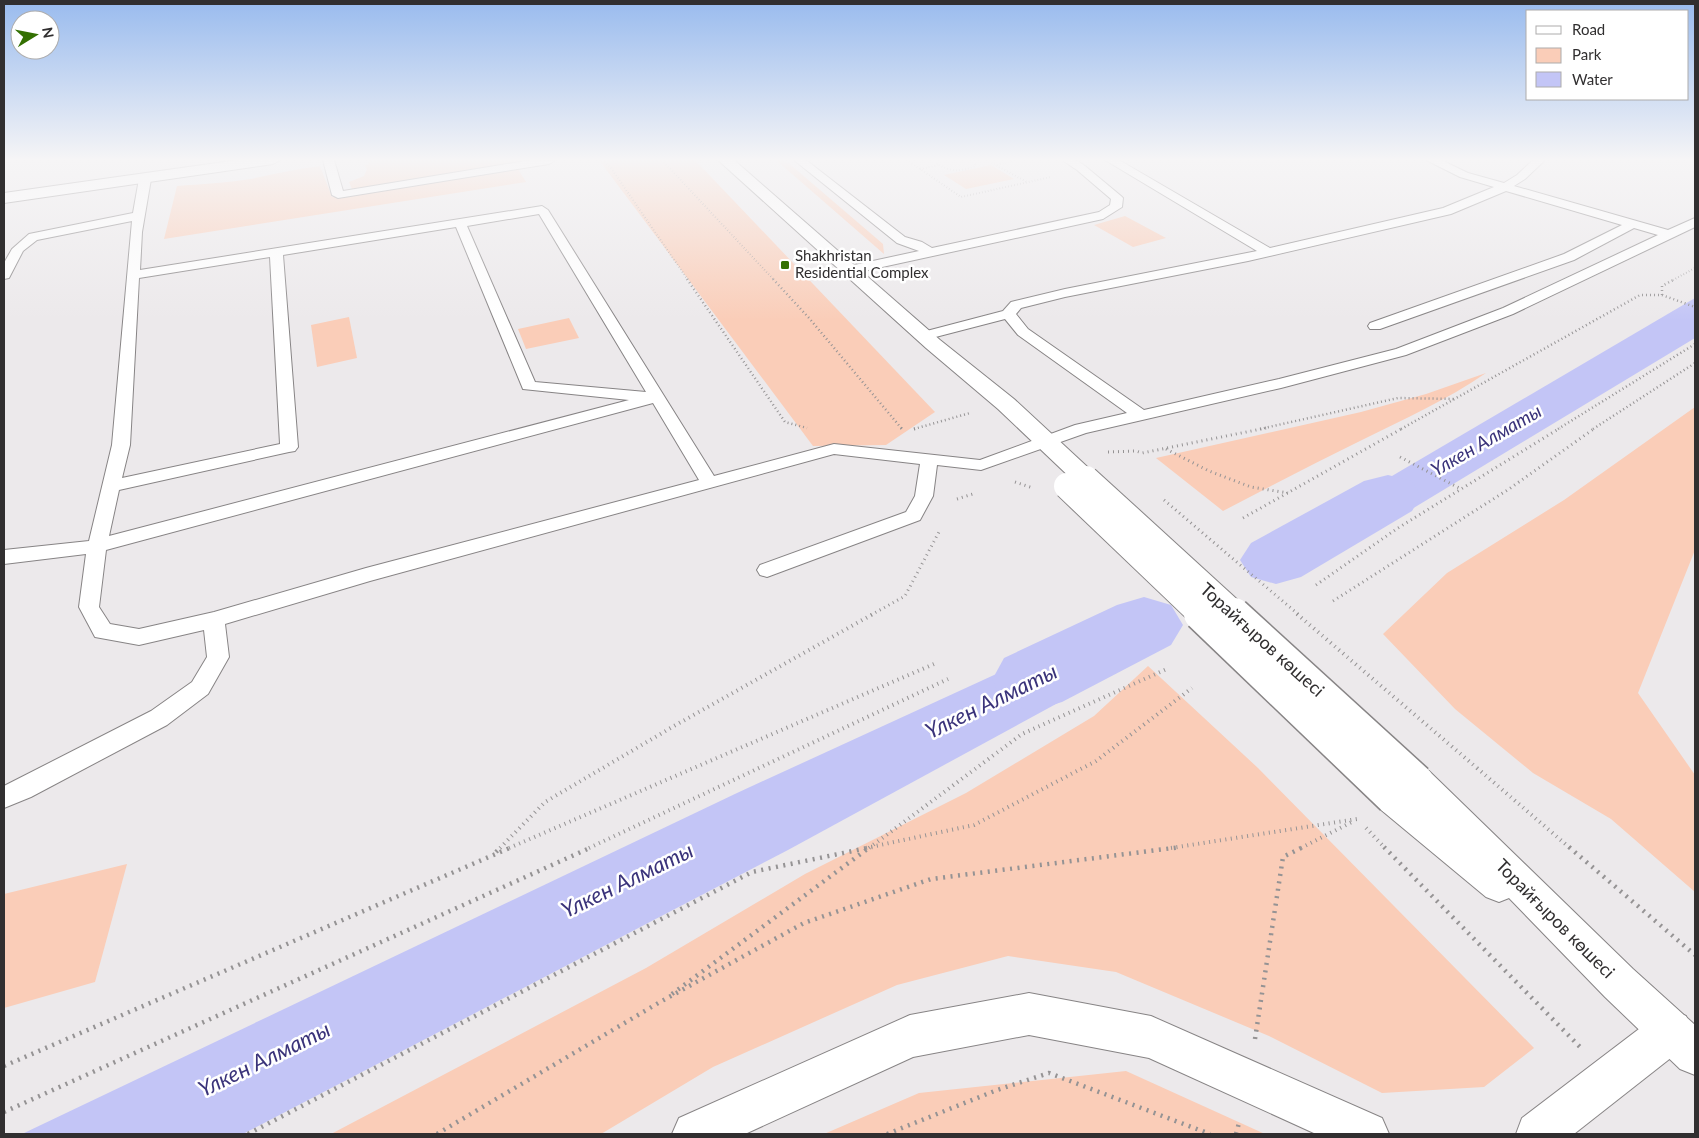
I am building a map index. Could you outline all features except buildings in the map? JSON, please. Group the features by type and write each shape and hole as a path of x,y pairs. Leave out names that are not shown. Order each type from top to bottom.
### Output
{"street":[{"name":"Торайғыров көшесі","path":"785,213 928,340 1077,483 1404,790 1683,1042"},
{"path":"695,1134 910,1036 1029,1014 1151,1037 1366,1134"},
{"path":"1538,1134 1683,1042"}],"lane":[{"path":"132,275 522,213"},
{"path":"544,213 710,482"},
{"path":"866,213 900,240 918,245 929,252"},
{"path":"850,270 1106,213"},
{"path":"1201,213 1268,252"},
{"path":"928,340 1008,314 1016,304 1268,252 1438,213"},
{"path":"1596,213 1670,235"},
{"path":"14,239 138,216 120,445 97,546 89,607 103,631 139,637 214,620 366,575 834,449 981,465 1080,429 1142,416 1402,352 1508,311 1695,222"},
{"path":"460,223 529,386 657,397"},
{"path":"1375,326 1570,257 1633,224"},
{"path":"4,275 18,249 33,236"},
{"path":"111,486 289,447 276,252"},
{"path":"1008,314 1023,332 1142,416"},
{"path":"4,556 97,546 657,397"},
{"path":"767,570 913,516 924,496 929,460"},
{"path":"4,797 159,718 200,688 218,657 214,620"}],"path":[{"path":"641,213 785,422 812,429"},
{"path":"712,213 810,318 929,460 957,499 953,507"},
{"path":"1662,295 1662,286 1695,268"},
{"path":"1242,518 1640,295 1662,295 1695,307"},
{"path":"1316,585 1398,528 1695,344"},
{"path":"1333,601 1509,489 1603,422 1695,363"},
{"path":"1116,459 1108,452 1136,451 1142,453 1398,398 1456,399"},
{"path":"896,432 905,432 973,413"},
{"path":"1166,448 1209,471 1251,487 1288,493"},
{"path":"1400,458 1460,489"},
{"path":"1161,498 1695,955"},
{"path":"496,852 545,802 683,721 905,596 944,523"},
{"path":"4,1066 934,664"},
{"path":"660,1002 1022,734 1169,668"},
{"path":"4,1112 630,830 948,679"},
{"path":"248,1134 752,872 974,825 1096,761 1192,688"},
{"path":"437,1134 660,1002 804,923 932,879 1224,841 1357,819 1284,858 1253,1048"},
{"path":"887,1134 997,1090 1049,1073 1210,1134"}],"green space":[{"path":"170,213 328,213 164,239"},
{"path":"639,213 746,213 935,412 886,445 813,446"},
{"path":"837,213 847,213 883,244 884,254"},
{"path":"1125,216 1166,238 1133,247 1094,225"},
{"path":"349,317 357,358 317,367 311,325"},
{"path":"569,318 579,338 526,349 518,329"},
{"path":"1486,373 1425,409 1223,511 1156,458 1361,412 1426,394"},
{"path":"1695,407 1695,550 1638,693 1695,775 1695,892 1611,819 1533,773 1455,709 1383,634 1447,573 1564,500"},
{"path":"1148,666 1258,768 1534,1048 1484,1087 1382,1093 1269,1036 1116,972 1008,956 897,985 713,1067 601,1134 331,1134 646,968 805,874 966,793 1094,716"},
{"path":"127,864 95,982 4,1008 4,894"},
{"path":"1126,1071 1265,1134 824,1134 919,1093"}],"water":[{"path":"1695,298 1695,338 1349,547 1301,546 1315,524 1346,503"},
{"path":"1124,636 1113,673 788,850 243,1134 22,1134 737,793 1077,637"}],"waterway":[{"name":"Үлкен Алматы","path":"1276,560 1388,496"},
{"name":"Үлкен Алматы","path":"1033,680 1144,625"}],"place":[{"name":"Shakhristan Residential Complex","path":"785,265"}]}
